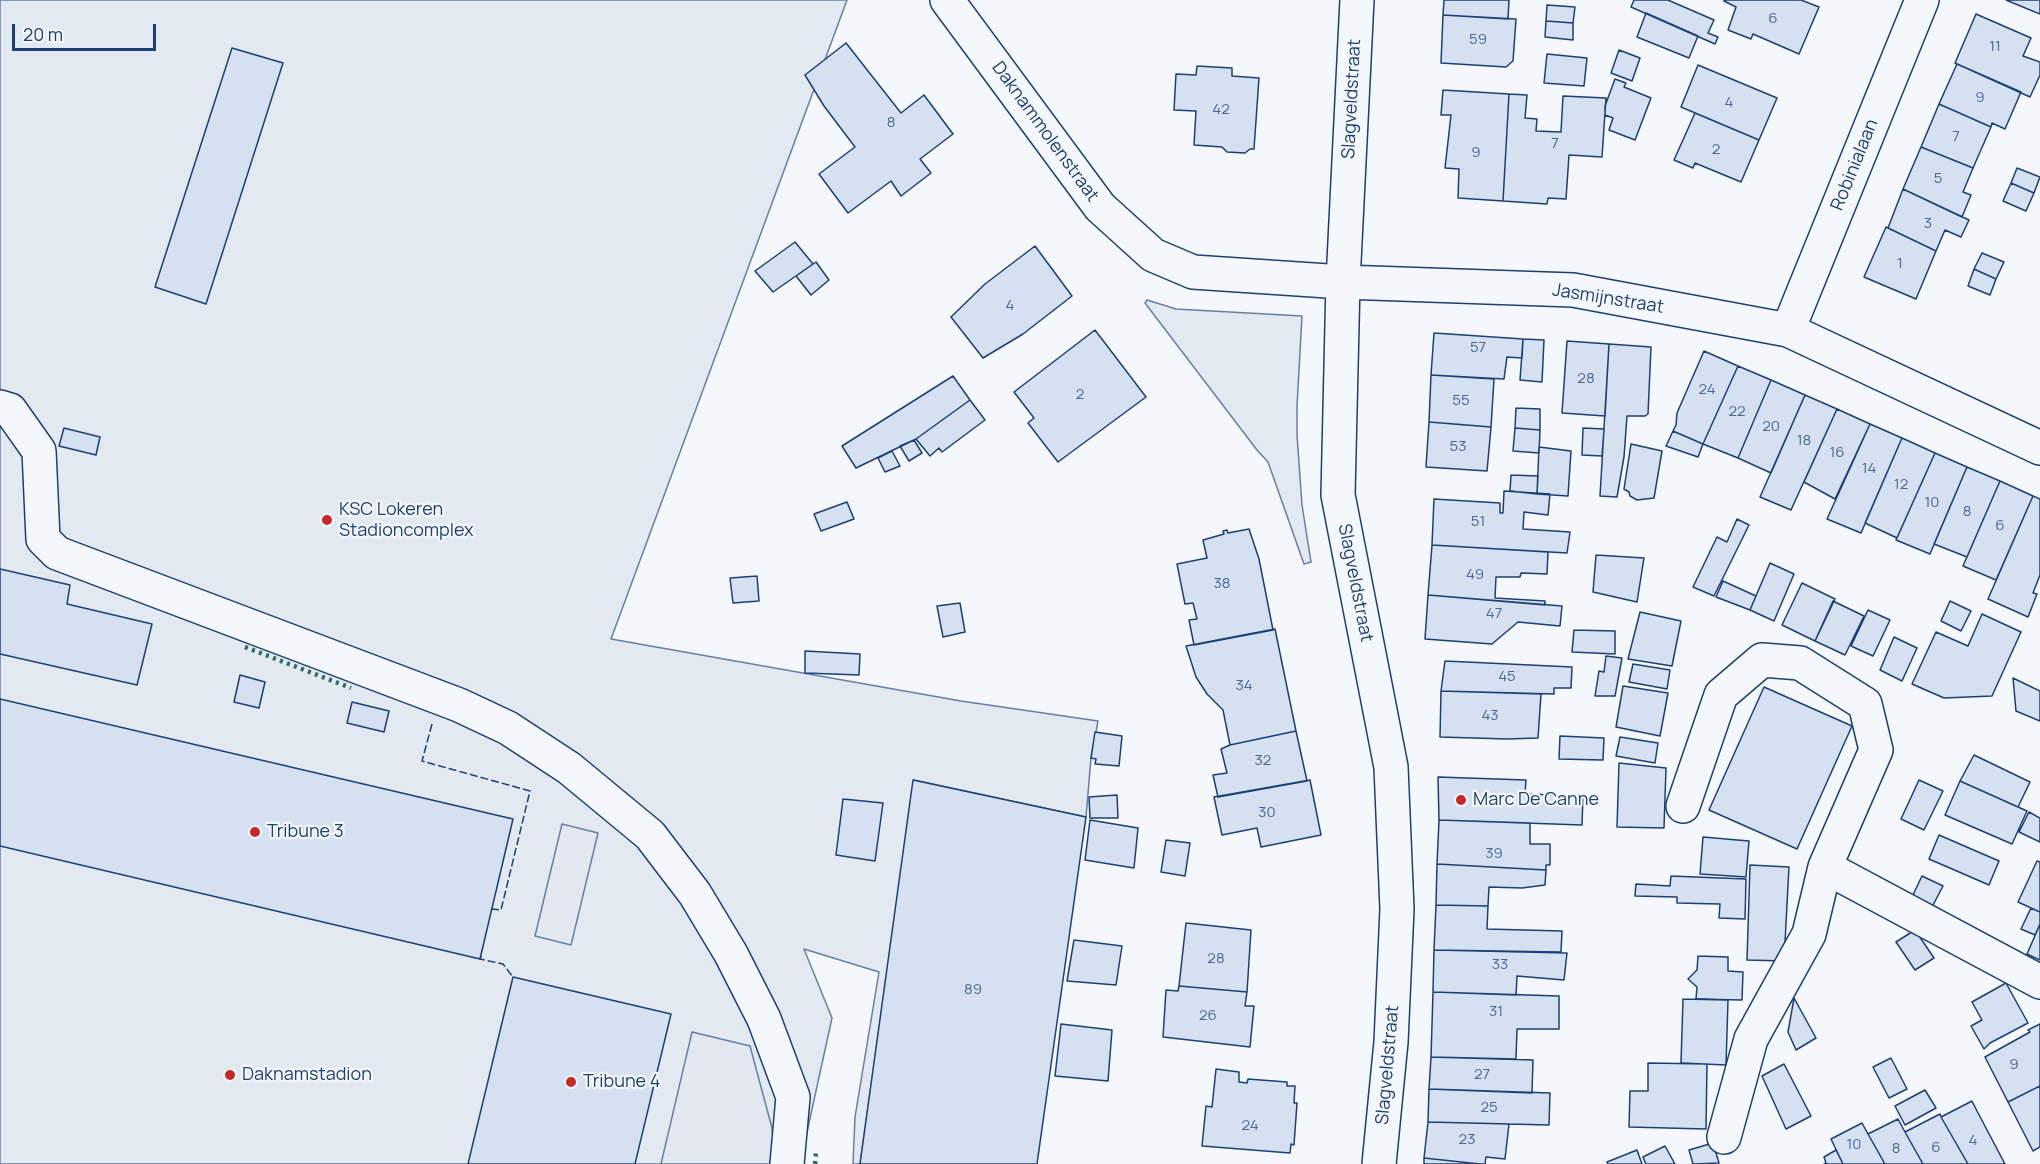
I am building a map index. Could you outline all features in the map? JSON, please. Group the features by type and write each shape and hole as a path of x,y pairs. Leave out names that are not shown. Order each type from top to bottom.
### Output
{"street":[{"name":"Daknammolenstraat","path":"947,0 1100,207 1153,255"},
{"name":"Slagveldstraat","path":"1357,0 1343,282 1338,495 1391,766 1397,909 1391,1042 1379,1164"},
{"name":"Robinialaan","path":"1788,330 1922,0"},
{"name":"Jasmijnstraat","path":"1153,255 1193,272 1343,282 1573,290 1788,330 2040,448"},
{"path":"0,407 10,410 39,451 43,539 57,553 459,705 498,723 570,768 650,835 695,894 731,954 764,1018 793,1097 787,1164"},
{"path":"1683,806 1722,695 1762,660 1800,663 1865,704 1876,750 1824,867 1809,934 1751,1039 1724,1137"},
{"path":"1824,867 2040,982"}],"shaded area":[{"name":"KSC Lokeren Stadioncomplex","path":"0,0 847,0 611,639 961,701 1098,721 1091,758 1086,817 914,780 860,1164 853,1164 855,1117 879,972 804,949 832,1018 800,1164 0,1164"},
{"path":"1147,300 1176,309 1302,316 1297,435 1302,505 1311,562 1304,564 1268,462 1145,303"},
{"path":"562,824 598,833 571,945 535,936"},
{"path":"692,1032 750,1046 772,1128 775,1164 661,1164"}],"building":[{"path":"1444,0 1509,0 1508,19 1443,15"},
{"path":"1634,0 1668,0 1714,20 1708,33 1718,37 1715,44 1631,7"},
{"path":"1724,0 1801,0 1819,7 1799,54 1753,34 1751,39 1728,30 1736,7"},
{"path":"2006,0 2040,0 2040,14"},
{"path":"1547,5 1575,7 1573,23 1546,21"},
{"path":"1646,13 1698,36 1689,58 1637,37"},
{"path":"1976,14 2031,38 2023,56 2040,62 2040,75 2030,97 1955,63"},
{"path":"1443,15 1516,19 1513,61 1506,67 1441,63"},
{"path":"1546,21 1573,23 1573,40 1545,37"},
{"path":"846,43 901,113 924,95 953,134 920,159 931,173 901,196 891,181 848,213 819,174 855,147 824,106 805,75"},
{"path":"232,48 283,63 206,304 155,287"},
{"path":"1619,50 1640,58 1632,81 1611,73"},
{"path":"1547,54 1587,58 1584,86 1544,83"},
{"path":"1957,64 2021,92 2005,129 1992,123 1991,127 1939,104"},
{"path":"1698,65 1777,98 1759,140 1681,107"},
{"path":"1197,66 1232,68 1232,76 1259,78 1254,149 1245,153 1227,152 1222,147 1194,145 1196,111 1174,110 1176,74 1196,75"},
{"path":"1615,79 1626,83 1624,87 1651,98 1635,140 1609,130 1613,118 1605,115 1605,106"},
{"path":"1443,90 1509,94 1503,201 1458,198 1459,169 1445,168 1451,115 1441,115"},
{"path":"1509,94 1527,95 1525,118 1537,119 1536,131 1561,132 1563,96 1606,98 1602,157 1569,155 1566,199 1548,198 1547,204 1503,201"},
{"path":"1939,104 1991,127 1973,168 1921,147"},
{"path":"1695,113 1759,140 1741,182 1695,163 1693,168 1674,160"},
{"path":"1921,147 1973,168 1963,192 1971,195 1962,217 1903,189"},
{"path":"2017,168 2040,177 2034,193 2011,183"},
{"path":"2011,183 2034,193 2026,211 2003,201"},
{"path":"1903,189 1969,220 1961,237 1945,230 1936,251 1888,228"},
{"path":"1886,227 1936,251 1916,299 1864,277"},
{"path":"795,242 813,264 773,292 755,271"},
{"path":"1035,246 1072,296 1023,334 983,358 951,317 985,284"},
{"path":"1982,253 2004,262 1996,279 1974,269"},
{"path":"816,262 829,280 811,295 796,276"},
{"path":"1974,269 1996,279 1990,295 1968,286"},
{"path":"1095,330 1146,397 1058,462 1028,423 1034,418 1014,392"},
{"path":"1434,333 1523,339 1522,358 1507,357 1504,379 1431,375"},
{"path":"1523,339 1544,340 1542,382 1520,380"},
{"path":"1567,341 1609,344 1605,416 1562,413"},
{"path":"1609,344 1651,347 1648,414 1627,416 1624,457 1617,497 1600,496"},
{"path":"1704,351 1738,366 1703,444 1673,431 1677,413"},
{"path":"1738,366 1771,380 1738,458 1703,444"},
{"path":"1431,375 1494,379 1491,427 1429,422"},
{"path":"953,376 970,400 916,439 856,468 842,446"},
{"path":"1771,380 1805,395 1771,473 1738,458"},
{"path":"1805,395 1837,409 1791,510 1760,497"},
{"path":"970,400 985,420 942,452 939,448 930,456 916,439"},
{"path":"1516,408 1540,409 1540,430 1515,428"},
{"path":"1837,409 1870,424 1835,499 1804,482"},
{"path":"1429,422 1491,427 1487,471 1426,467"},
{"path":"1870,424 1902,438 1861,533 1827,519"},
{"path":"64,428 100,437 96,455 59,446"},
{"path":"1515,428 1540,430 1539,453 1513,451"},
{"path":"1583,428 1604,429 1602,456 1582,455"},
{"path":"1673,431 1703,444 1698,457 1666,446"},
{"path":"1902,438 1935,453 1897,538 1865,523"},
{"path":"914,440 922,453 909,461 900,446"},
{"path":"1631,444 1662,451 1654,498 1637,500 1624,489"},
{"path":"1539,447 1571,451 1568,496 1537,494"},
{"path":"892,451 900,466 885,472 878,458"},
{"path":"1935,453 1967,467 1930,554 1896,540"},
{"path":"1967,467 2000,481 1967,557 1934,544"},
{"path":"1511,475 1538,476 1537,494 1510,491"},
{"path":"2000,481 2033,496 1996,580 1963,566"},
{"path":"1504,491 1550,494 1548,515 1524,512 1523,529 1570,532 1567,553 1432,545 1434,499 1500,503 1500,513 1503,513"},
{"path":"2033,496 2040,499 2040,575 2033,593 2037,594 2028,617 1988,599"},
{"path":"847,502 854,519 821,531 814,514"},
{"path":"1737,519 1749,525 1714,596 1693,587 1717,537 1727,542"},
{"path":"1249,529 1259,559 1273,630 1194,645 1189,620 1197,619 1193,603 1185,604 1177,564 1207,558 1203,540 1224,534 1223,531 1227,530 1228,533"},
{"path":"1432,545 1548,552 1547,574 1521,573 1520,577 1496,577 1495,598 1545,601 1545,605 1428,595"},
{"path":"1596,555 1644,558 1637,602 1593,592"},
{"path":"1770,563 1794,574 1774,621 1750,610"},
{"path":"0,569 70,585 67,604 152,624 137,685 0,654"},
{"path":"757,576 759,601 733,603 730,578"},
{"path":"1723,581 1756,596 1750,610 1716,597"},
{"path":"1802,583 1835,599 1815,641 1782,625"},
{"path":"1428,595 1562,606 1560,626 1518,622 1492,644 1425,639"},
{"path":"1833,601 1864,616 1845,655 1815,641"},
{"path":"1950,601 1971,611 1961,631 1941,621"},
{"path":"960,603 965,632 943,637 937,606"},
{"path":"1868,610 1890,620 1873,656 1851,646"},
{"path":"1640,612 1681,621 1672,666 1628,659"},
{"path":"1982,614 2021,632 1992,696 1944,698 1912,684 1936,632 1968,646"},
{"path":"1275,629 1296,731 1230,745 1223,710 1207,694 1196,677 1186,646"},
{"path":"1574,630 1615,631 1615,654 1572,652"},
{"path":"1894,637 1917,648 1902,681 1880,670"},
{"path":"805,651 860,654 859,675 805,673"},
{"path":"1606,656 1622,658 1615,696 1595,696 1599,671 1604,672"},
{"path":"1445,661 1572,667 1571,688 1554,688 1554,694 1441,691"},
{"path":"1633,664 1670,670 1667,689 1629,682"},
{"path":"240,675 265,682 259,708 234,702"},
{"path":"2013,678 2040,691 2040,721 2016,711"},
{"path":"1623,686 1668,693 1660,736 1616,727"},
{"path":"1764,687 1852,726 1797,849 1709,810"},
{"path":"1441,691 1541,694 1538,738 1440,737"},
{"name":"Tribune 3","path":"0,699 513,819 480,959 0,846"},
{"path":"352,702 389,711 384,732 347,723"},
{"path":"1296,731 1307,781 1218,797 1213,775 1227,773 1221,749"},
{"path":"1095,732 1122,736 1119,766 1095,764 1096,759 1091,758"},
{"path":"1560,736 1604,738 1603,760 1559,759"},
{"path":"1620,737 1658,743 1655,763 1616,756"},
{"path":"1974,755 2030,782 2018,807 1960,781"},
{"path":"1619,763 1666,768 1664,828 1617,827"},
{"path":"1438,777 1526,780 1525,794 1583,796 1582,825 1439,820"},
{"path":"913,780 1086,817 1037,1164 860,1164"},
{"path":"1310,780 1321,835 1261,847 1257,828 1222,835 1214,797"},
{"path":"1919,780 1943,791 1924,830 1901,819"},
{"path":"1960,781 2027,811 2012,844 1945,815"},
{"path":"1117,795 1118,818 1090,818 1089,797"},
{"path":"843,799 883,803 875,861 836,855"},
{"path":"2029,812 2040,818 2040,842 2019,832"},
{"path":"1090,820 1138,828 1134,868 1085,860"},
{"path":"1439,820 1530,823 1530,844 1550,844 1550,865 1546,865 1546,870 1437,864"},
{"path":"1939,835 1999,861 1989,885 1929,859"},
{"path":"1703,837 1749,841 1746,877 1700,874"},
{"path":"1166,840 1190,843 1185,876 1161,872"},
{"path":"2037,861 2040,862 2040,912 2018,902"},
{"path":"1437,864 1546,870 1545,885 1522,888 1489,887 1488,906 1436,905"},
{"path":"1750,865 1789,867 1784,961 1747,960"},
{"path":"1671,876 1746,879 1745,919 1719,918 1720,904 1677,903 1677,897 1635,896 1636,884 1670,886"},
{"path":"1922,876 1943,886 1932,907 1912,897"},
{"path":"1436,905 1488,906 1487,929 1562,931 1561,952 1434,950"},
{"path":"2031,908 2040,912 2040,924 2035,935 2021,929"},
{"path":"1186,923 1251,930 1247,992 1179,986"},
{"path":"2040,924 2040,960 2027,954"},
{"path":"1915,930 1934,958 1915,970 1896,942"},
{"path":"1074,940 1122,946 1116,985 1067,981"},
{"path":"1434,950 1567,953 1564,980 1517,976 1516,995 1433,992"},
{"path":"1698,956 1728,957 1728,971 1743,972 1742,1000 1696,999 1697,987 1688,979 1697,970"},
{"name":"Tribune 4","path":"513,977 671,1014 635,1164 468,1164"},
{"path":"2006,983 2028,1023 1990,1043 1984,1049 1971,1026 1982,1020 1972,1002"},
{"path":"1179,986 1247,992 1245,1006 1254,1006 1250,1047 1163,1037 1166,990 1178,991"},
{"path":"1433,992 1559,996 1559,1029 1517,1029 1516,1059 1431,1057"},
{"path":"1794,998 1816,1038 1796,1050 1788,1032"},
{"path":"1683,999 1728,1000 1726,1065 1681,1063"},
{"path":"1061,1024 1112,1030 1108,1081 1055,1076"},
{"path":"2040,1024 2040,1086 2008,1102 1985,1057"},
{"path":"1431,1057 1533,1060 1532,1093 1429,1089"},
{"path":"1891,1058 1907,1089 1889,1098 1873,1067"},
{"path":"1648,1063 1707,1064 1706,1129 1629,1127 1630,1091 1648,1091"},
{"path":"1784,1064 1811,1116 1786,1129 1762,1076"},
{"path":"1216,1069 1239,1072 1239,1082 1247,1083 1248,1079 1287,1082 1287,1086 1295,1086 1294,1103 1297,1103 1294,1145 1291,1144 1290,1153 1202,1146 1206,1106 1212,1107"},
{"path":"2040,1086 2040,1147 2033,1151 2008,1102"},
{"path":"1429,1089 1550,1093 1549,1125 1428,1122"},
{"path":"1925,1090 1936,1108 1905,1125 1895,1106"},
{"path":"1972,1101 2005,1164 1968,1164 1941,1117"},
{"path":"1940,1114 1968,1164 1923,1164 1905,1132"},
{"path":"1898,1119 1923,1164 1885,1164 1868,1134"},
{"path":"1428,1122 1509,1124 1505,1159 1486,1157 1485,1164 1480,1164 1424,1158"},
{"path":"1862,1123 1885,1164 1843,1164 1831,1139"},
{"path":"1713,1143 1719,1163 1693,1164 1689,1150"},
{"path":"1665,1146 1675,1164 1646,1164 1643,1157"},
{"path":"1637,1150 1642,1164 1608,1164 1607,1162"},
{"path":"1836,1150 1843,1164 1824,1164 1826,1163 1824,1157"},
{"path":"1424,1158 1480,1164 1424,1164"}],"hedge":[{"path":"245,647 351,688"},
{"path":"815,1164 816,1152"}],"fence":[{"path":"432,724 422,761 530,791 501,910 492,909 491,912"},
{"path":"481,956 480,959 503,964 513,977"}],"place":[{"name":"KSC Lokeren Stadioncomplex","path":"327,520"},
{"name":"Marc De Canne","path":"1461,800"},
{"name":"Tribune 3","path":"255,832"},
{"name":"Daknamstadion","path":"230,1075"},
{"name":"Tribune 4","path":"571,1082"}]}
